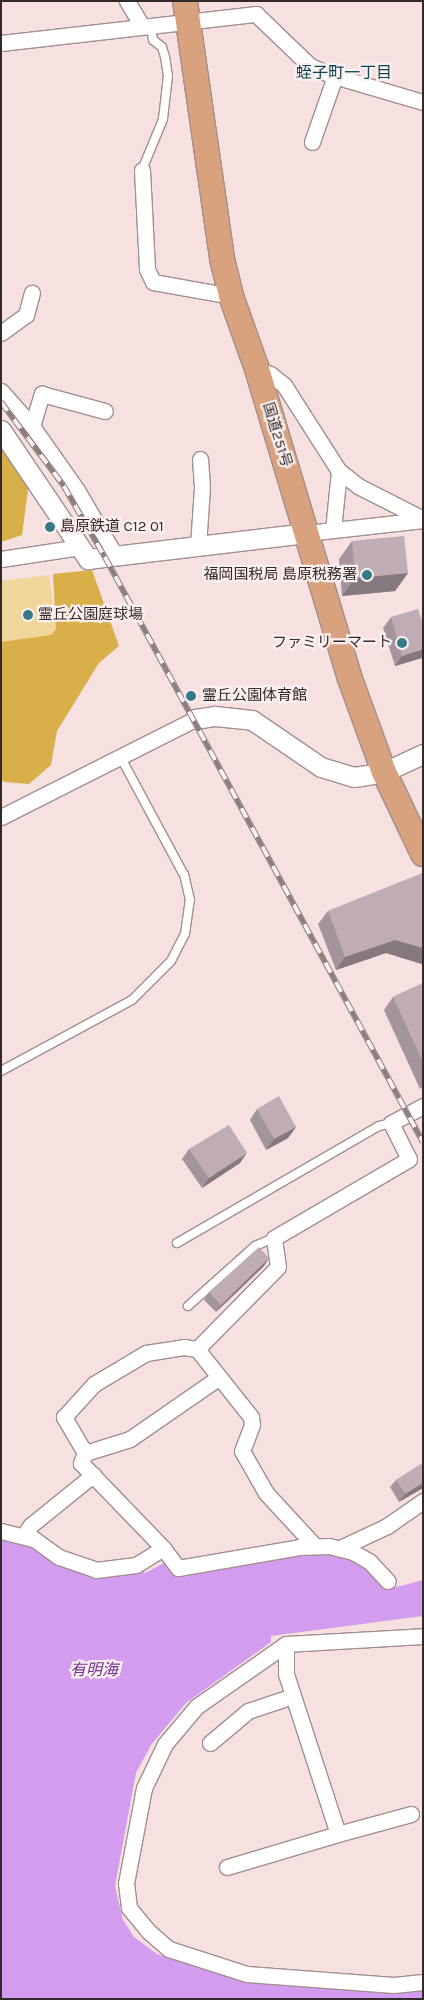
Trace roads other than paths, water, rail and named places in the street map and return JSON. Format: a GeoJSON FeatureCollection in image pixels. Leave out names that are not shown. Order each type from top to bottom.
{"type":"FeatureCollection","features":[{"type":"Feature","properties":{"kind":"highway","name":"国道251号"},"geometry":{"type":"LineString","coordinates":[[186,12],[222,259],[231,296],[257,369],[349,676],[384,772],[423,854]]}},
{"type":"Feature","properties":{"kind":"street"},"geometry":{"type":"LineString","coordinates":[[127,1],[146,26]]}},
{"type":"Feature","properties":{"kind":"street"},"geometry":{"type":"LineString","coordinates":[[1,43],[146,26],[186,12],[257,8],[310,66],[335,76],[422,100]]}},
{"type":"Feature","properties":{"kind":"street"},"geometry":{"type":"LineString","coordinates":[[312,142],[335,76]]}},
{"type":"Feature","properties":{"kind":"street"},"geometry":{"type":"LineString","coordinates":[[142,170],[147,269],[153,282],[231,296]]}},
{"type":"Feature","properties":{"kind":"street"},"geometry":{"type":"LineString","coordinates":[[1,333],[26,315],[32,293]]}},
{"type":"Feature","properties":{"kind":"street"},"geometry":{"type":"LineString","coordinates":[[19,320],[34,325]]}},
{"type":"Feature","properties":{"kind":"street"},"geometry":{"type":"LineString","coordinates":[[257,369],[270,374],[284,385],[339,471],[358,486],[423,520]]}},
{"type":"Feature","properties":{"kind":"street"},"geometry":{"type":"LineString","coordinates":[[1,391],[32,426],[77,490],[115,556]]}},
{"type":"Feature","properties":{"kind":"street"},"geometry":{"type":"LineString","coordinates":[[32,426],[42,394],[105,411]]}},
{"type":"Feature","properties":{"kind":"street"},"geometry":{"type":"LineString","coordinates":[[1,430],[88,559],[423,520]]}},
{"type":"Feature","properties":{"kind":"street"},"geometry":{"type":"LineString","coordinates":[[198,546],[202,487],[200,459]]}},
{"type":"Feature","properties":{"kind":"street"},"geometry":{"type":"LineString","coordinates":[[333,530],[339,471]]}},
{"type":"Feature","properties":{"kind":"street"},"geometry":{"type":"LineString","coordinates":[[1,559],[80,547]]}},
{"type":"Feature","properties":{"kind":"street"},"geometry":{"type":"LineString","coordinates":[[1,817],[195,720],[215,716],[252,720],[321,767],[354,777],[384,772],[423,754]]}},
{"type":"Feature","properties":{"kind":"street"},"geometry":{"type":"LineString","coordinates":[[196,1349],[278,1267],[274,1238],[410,1159],[390,1123],[423,1106]]}},
{"type":"Feature","properties":{"kind":"street"},"geometry":{"type":"LineString","coordinates":[[315,1546],[266,1493],[242,1448],[252,1422],[196,1349],[184,1347],[146,1353],[94,1384],[64,1417],[84,1452],[81,1463],[164,1548],[178,1568],[315,1546],[340,1548],[370,1562],[388,1581]]}},
{"type":"Feature","properties":{"kind":"street"},"geometry":{"type":"LineString","coordinates":[[84,1452],[130,1439],[218,1378]]}},
{"type":"Feature","properties":{"kind":"street"},"geometry":{"type":"LineString","coordinates":[[24,1535],[31,1525],[94,1475]]}},
{"type":"Feature","properties":{"kind":"street"},"geometry":{"type":"LineString","coordinates":[[340,1548],[387,1526],[423,1501]]}},
{"type":"Feature","properties":{"kind":"street"},"geometry":{"type":"LineString","coordinates":[[1,1531],[24,1535],[59,1557],[96,1570],[136,1565],[164,1548]]}},
{"type":"Feature","properties":{"kind":"street"},"geometry":{"type":"LineString","coordinates":[[423,1636],[286,1644],[197,1706],[165,1744],[144,1788],[126,1884],[129,1908],[148,1931],[169,1949],[247,1974],[394,1985],[423,1982]]}},
{"type":"Feature","properties":{"kind":"street"},"geometry":{"type":"LineString","coordinates":[[286,1644],[286,1674],[338,1834]]}},
{"type":"Feature","properties":{"kind":"street"},"geometry":{"type":"LineString","coordinates":[[210,1743],[248,1711],[293,1696]]}},
{"type":"Feature","properties":{"kind":"street"},"geometry":{"type":"LineString","coordinates":[[226,1867],[411,1814]]}},
{"type":"Feature","properties":{"kind":"lane"},"geometry":{"type":"LineString","coordinates":[[142,170],[163,118],[168,76],[162,47],[153,40],[146,26]]}},
{"type":"Feature","properties":{"kind":"lane"},"geometry":{"type":"LineString","coordinates":[[1,1071],[132,1000],[171,961],[185,934],[190,906],[184,875],[120,756]]}},
{"type":"Feature","properties":{"kind":"lane"},"geometry":{"type":"LineString","coordinates":[[177,1243],[379,1126],[390,1123]]}},
{"type":"Feature","properties":{"kind":"lane"},"geometry":{"type":"LineString","coordinates":[[188,1306],[255,1246],[274,1238]]}},
{"type":"Feature","properties":{"kind":"water","name":"有明海"},"geometry":{"type":"Polygon","coordinates":[[[1,1537],[23,1541],[99,1577],[115,1577],[142,1569],[145,1573],[164,1563],[176,1575],[324,1552],[348,1555],[375,1573],[389,1589],[423,1580],[423,1616],[271,1636],[271,1642],[186,1703],[151,1745],[136,1773],[115,1886],[123,1920],[134,1937],[157,1954],[245,1980],[368,1992],[423,1990],[423,1999],[1,1999],[1,1537]]]}},
{"type":"Feature","properties":{"kind":"railway"},"geometry":{"type":"LineString","coordinates":[[1,402],[64,486],[105,557],[423,1142]]}},
{"type":"Feature","properties":{"kind":"place","name":"島原鉄道 C12 01"},"geometry":{"type":"Point","coordinates":[50,527]}},
{"type":"Feature","properties":{"kind":"place","name":"福岡国税局 島原税務署"},"geometry":{"type":"Point","coordinates":[367,575]}},
{"type":"Feature","properties":{"kind":"place","name":"霊丘公園庭球場"},"geometry":{"type":"Point","coordinates":[28,615]}},
{"type":"Feature","properties":{"kind":"place","name":"ファミリーマート"},"geometry":{"type":"Point","coordinates":[402,643]}},
{"type":"Feature","properties":{"kind":"place","name":"霊丘公園体育館"},"geometry":{"type":"Point","coordinates":[191,696]}},
{"type":"Feature","properties":{"kind":"district","name":"蛭子町一丁目"},"geometry":{"type":"Point","coordinates":[344,73]}}]}
